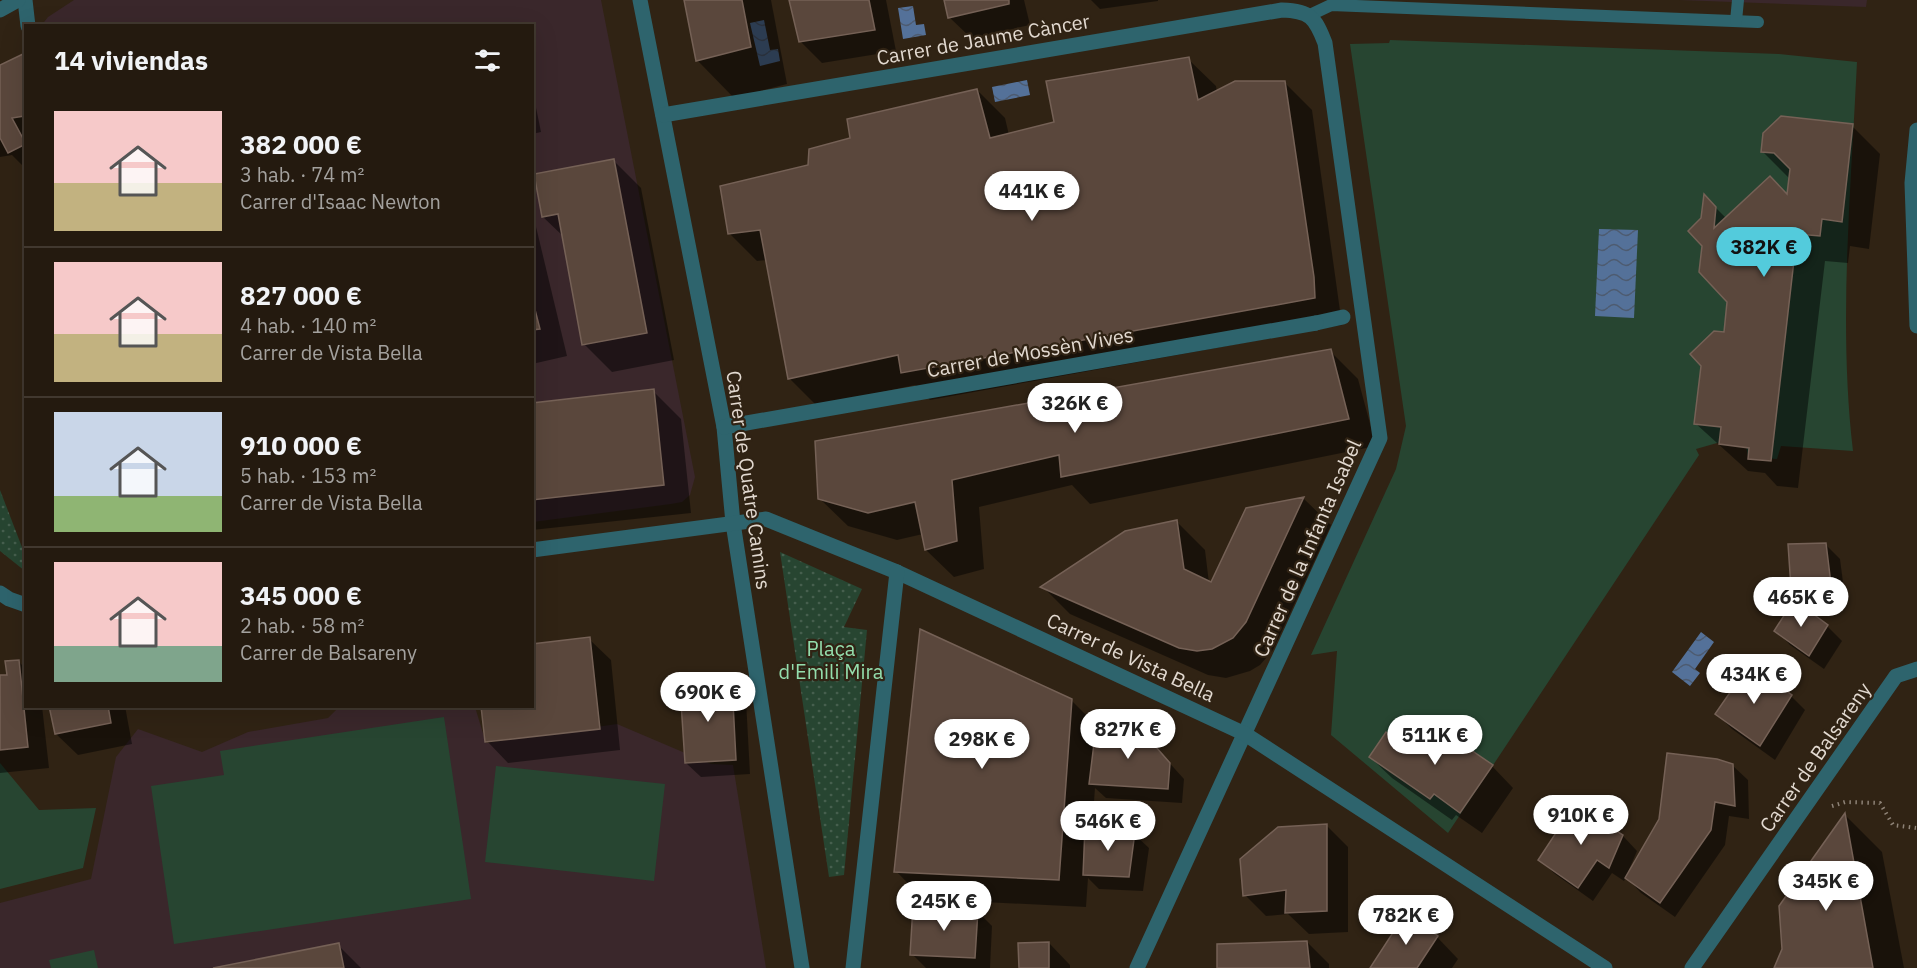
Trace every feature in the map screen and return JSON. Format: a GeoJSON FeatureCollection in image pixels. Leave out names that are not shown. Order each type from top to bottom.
{"type":"FeatureCollection","features":[{"type":"Feature","properties":{"kind":"street"},"geometry":{"type":"LineString","coordinates":[[25,0],[28,24]]}},
{"type":"Feature","properties":{"kind":"street","name":"Carrer de Quatre Camins"},"geometry":{"type":"LineString","coordinates":[[640,0],[724,427],[733,523],[802,968]]}},
{"type":"Feature","properties":{"kind":"street","name":"Carrer de Jaume Càncer"},"geometry":{"type":"LineString","coordinates":[[663,115],[1282,10],[1299,11],[1310,15]]}},
{"type":"Feature","properties":{"kind":"street","name":"Carrer de la Infanta Isabel"},"geometry":{"type":"LineString","coordinates":[[1137,968],[1380,438],[1325,43],[1318,23],[1310,15]]}},
{"type":"Feature","properties":{"kind":"street"},"geometry":{"type":"LineString","coordinates":[[1917,130],[1912,183],[1917,326]]}},
{"type":"Feature","properties":{"kind":"street","name":"Carrer de Mossèn Vives"},"geometry":{"type":"LineString","coordinates":[[724,427],[1342,317]]}},
{"type":"Feature","properties":{"kind":"street","name":"Carrer de Vista Bella"},"geometry":{"type":"LineString","coordinates":[[534,550],[766,519],[897,572],[1245,734],[1605,968]]}},
{"type":"Feature","properties":{"kind":"street"},"geometry":{"type":"LineString","coordinates":[[853,968],[897,572]]}},
{"type":"Feature","properties":{"kind":"street"},"geometry":{"type":"LineString","coordinates":[[0,593],[24,604]]}},
{"type":"Feature","properties":{"kind":"street","name":"Carrer de Balsareny"},"geometry":{"type":"LineString","coordinates":[[1692,968],[1896,676],[1917,669]]}},
{"type":"Feature","properties":{"kind":"lane"},"geometry":{"type":"LineString","coordinates":[[1736,21],[1738,0]]}},
{"type":"Feature","properties":{"kind":"lane"},"geometry":{"type":"LineString","coordinates":[[1310,15],[1331,4],[1758,22]]}},
{"type":"Feature","properties":{"kind":"path"},"geometry":{"type":"LineString","coordinates":[[1832,806],[1845,802],[1880,803],[1893,825],[1916,828]]}},
{"type":"Feature","properties":{"kind":"shaded area"},"geometry":{"type":"Polygon","coordinates":[[[74,0],[601,0],[695,477],[690,495],[682,502],[671,504],[534,522],[534,24],[43,24],[48,17],[74,0]]]}},
{"type":"Feature","properties":{"kind":"shaded area"},"geometry":{"type":"Polygon","coordinates":[[[1679,0],[1867,0],[1866,7],[1679,0]]]}},
{"type":"Feature","properties":{"kind":"shaded area"},"geometry":{"type":"Polygon","coordinates":[[[338,708],[475,708],[486,743],[617,724],[711,764],[733,765],[766,968],[0,968],[0,903],[91,879],[116,757],[138,729],[202,752],[248,732],[328,718],[338,708]]]}},
{"type":"Feature","properties":{"kind":"green space"},"geometry":{"type":"Polygon","coordinates":[[[1390,40],[1779,54],[1857,62],[1846,305],[1846,354],[1853,451],[1781,446],[1777,459],[1748,457],[1746,446],[1717,443],[1696,449],[1699,455],[1448,833],[1331,735],[1337,651],[1311,655],[1396,469],[1406,426],[1350,44],[1389,43],[1390,40]]]}},
{"type":"Feature","properties":{"kind":"green space"},"geometry":{"type":"Polygon","coordinates":[[[0,490],[24,552],[24,570],[0,551],[0,490]]]}},
{"type":"Feature","properties":{"kind":"green space","name":"Plaça d'Emili Mira"},"geometry":{"type":"Polygon","coordinates":[[[780,552],[862,589],[844,627],[867,630],[844,875],[829,877],[780,552]]]}},
{"type":"Feature","properties":{"kind":"green space"},"geometry":{"type":"Polygon","coordinates":[[[444,717],[471,899],[174,944],[151,786],[224,775],[220,751],[444,717]]]}},
{"type":"Feature","properties":{"kind":"green space"},"geometry":{"type":"Polygon","coordinates":[[[0,763],[39,810],[96,808],[83,868],[0,889],[0,763]]]}},
{"type":"Feature","properties":{"kind":"green space"},"geometry":{"type":"Polygon","coordinates":[[[496,766],[665,784],[654,881],[485,862],[496,766]]]}},
{"type":"Feature","properties":{"kind":"green space"},"geometry":{"type":"Polygon","coordinates":[[[94,950],[98,968],[51,968],[49,960],[94,950]]]}},
{"type":"Feature","properties":{"kind":"water"},"geometry":{"type":"Polygon","coordinates":[[[913,6],[916,25],[924,24],[926,35],[903,39],[898,8],[913,6]]]}},
{"type":"Feature","properties":{"kind":"water"},"geometry":{"type":"Polygon","coordinates":[[[764,20],[770,50],[778,49],[780,61],[760,66],[750,23],[764,20]]]}},
{"type":"Feature","properties":{"kind":"water"},"geometry":{"type":"Polygon","coordinates":[[[1027,80],[1030,95],[995,102],[992,87],[1027,80]]]}},
{"type":"Feature","properties":{"kind":"water"},"geometry":{"type":"Polygon","coordinates":[[[1599,229],[1638,230],[1634,318],[1595,316],[1599,229]]]}},
{"type":"Feature","properties":{"kind":"water"},"geometry":{"type":"Polygon","coordinates":[[[1701,632],[1714,642],[1695,669],[1700,673],[1690,686],[1672,672],[1701,632]]]}},
{"type":"Feature","properties":{"kind":"building"},"geometry":{"type":"Polygon","coordinates":[[[684,0],[742,0],[751,47],[696,61],[684,0]]]}},
{"type":"Feature","properties":{"kind":"building"},"geometry":{"type":"Polygon","coordinates":[[[789,0],[869,0],[875,30],[799,42],[789,0]]]}},
{"type":"Feature","properties":{"kind":"building"},"geometry":{"type":"Polygon","coordinates":[[[944,0],[1009,0],[1009,4],[948,18],[944,0]]]}},
{"type":"Feature","properties":{"kind":"building"},"geometry":{"type":"Polygon","coordinates":[[[23,54],[24,116],[12,118],[24,140],[24,145],[8,153],[0,138],[0,65],[23,54]]]}},
{"type":"Feature","properties":{"kind":"building"},"geometry":{"type":"Polygon","coordinates":[[[1189,57],[1198,100],[1235,81],[1285,81],[1314,277],[1315,298],[901,373],[898,355],[788,379],[760,230],[728,234],[720,186],[808,165],[809,149],[850,138],[847,119],[977,89],[990,138],[1054,122],[1046,81],[1189,57]]]}},
{"type":"Feature","properties":{"kind":"building"},"geometry":{"type":"Polygon","coordinates":[[[1781,116],[1853,124],[1842,222],[1822,219],[1820,236],[1797,234],[1771,461],[1748,459],[1749,448],[1719,444],[1721,427],[1694,424],[1701,366],[1690,354],[1714,331],[1724,332],[1727,302],[1699,272],[1702,246],[1688,231],[1701,218],[1704,194],[1716,207],[1714,228],[1770,176],[1787,194],[1790,169],[1774,153],[1761,152],[1763,133],[1781,116]]]}},
{"type":"Feature","properties":{"kind":"building"},"geometry":{"type":"Polygon","coordinates":[[[614,159],[647,333],[582,345],[558,214],[542,217],[534,174],[614,159]]]}},
{"type":"Feature","properties":{"kind":"building"},"geometry":{"type":"Polygon","coordinates":[[[534,306],[540,329],[534,330],[534,306]]]}},
{"type":"Feature","properties":{"kind":"building"},"geometry":{"type":"Polygon","coordinates":[[[1331,349],[1349,419],[1061,477],[1059,455],[952,480],[957,541],[925,550],[915,502],[868,513],[818,499],[815,441],[1331,349]]]}},
{"type":"Feature","properties":{"kind":"building"},"geometry":{"type":"Polygon","coordinates":[[[654,389],[664,485],[534,500],[534,403],[654,389]]]}},
{"type":"Feature","properties":{"kind":"building"},"geometry":{"type":"Polygon","coordinates":[[[1304,497],[1246,622],[1233,638],[1212,649],[1197,651],[1179,648],[1040,587],[1125,531],[1177,520],[1184,569],[1211,582],[1246,508],[1304,497]]]}},
{"type":"Feature","properties":{"kind":"building"},"geometry":{"type":"Polygon","coordinates":[[[1826,543],[1831,584],[1791,588],[1788,544],[1826,543]]]}},
{"type":"Feature","properties":{"kind":"building"},"geometry":{"type":"Polygon","coordinates":[[[1794,600],[1828,625],[1809,656],[1774,631],[1794,600]]]}},
{"type":"Feature","properties":{"kind":"building"},"geometry":{"type":"Polygon","coordinates":[[[920,629],[1072,699],[1059,880],[894,872],[920,629]]]}},
{"type":"Feature","properties":{"kind":"building"},"geometry":{"type":"Polygon","coordinates":[[[590,637],[600,729],[485,742],[481,708],[534,708],[534,644],[590,637]]]}},
{"type":"Feature","properties":{"kind":"building"},"geometry":{"type":"Polygon","coordinates":[[[19,660],[28,747],[0,750],[0,675],[7,675],[5,661],[19,660]]]}},
{"type":"Feature","properties":{"kind":"building"},"geometry":{"type":"Polygon","coordinates":[[[1749,665],[1792,695],[1760,746],[1715,714],[1749,665]]]}},
{"type":"Feature","properties":{"kind":"building"},"geometry":{"type":"Polygon","coordinates":[[[732,683],[736,760],[685,763],[680,687],[732,683]]]}},
{"type":"Feature","properties":{"kind":"building"},"geometry":{"type":"Polygon","coordinates":[[[49,708],[108,708],[111,723],[55,734],[49,708]]]}},
{"type":"Feature","properties":{"kind":"building"},"geometry":{"type":"Polygon","coordinates":[[[1433,724],[1493,765],[1460,813],[1434,794],[1430,799],[1369,757],[1386,732],[1414,751],[1433,724]]]}},
{"type":"Feature","properties":{"kind":"building"},"geometry":{"type":"Polygon","coordinates":[[[1096,727],[1142,731],[1170,763],[1168,789],[1089,784],[1096,727]]]}},
{"type":"Feature","properties":{"kind":"building"},"geometry":{"type":"Polygon","coordinates":[[[1667,753],[1717,759],[1733,764],[1735,806],[1715,802],[1711,830],[1660,903],[1625,878],[1659,819],[1667,753]]]}},
{"type":"Feature","properties":{"kind":"building"},"geometry":{"type":"Polygon","coordinates":[[[1575,804],[1623,835],[1609,868],[1597,860],[1578,888],[1538,860],[1575,804]]]}},
{"type":"Feature","properties":{"kind":"building"},"geometry":{"type":"Polygon","coordinates":[[[1845,813],[1873,968],[1774,968],[1782,949],[1779,906],[1845,813]]]}},
{"type":"Feature","properties":{"kind":"building"},"geometry":{"type":"Polygon","coordinates":[[[1327,824],[1327,911],[1285,913],[1286,890],[1243,896],[1240,859],[1278,827],[1327,824]]]}},
{"type":"Feature","properties":{"kind":"building"},"geometry":{"type":"Polygon","coordinates":[[[1085,827],[1135,832],[1129,877],[1083,875],[1085,827]]]}},
{"type":"Feature","properties":{"kind":"building"},"geometry":{"type":"Polygon","coordinates":[[[913,906],[978,910],[975,958],[910,955],[913,906]]]}},
{"type":"Feature","properties":{"kind":"building"},"geometry":{"type":"Polygon","coordinates":[[[1405,914],[1438,936],[1417,968],[1370,968],[1405,914]]]}},
{"type":"Feature","properties":{"kind":"building"},"geometry":{"type":"Polygon","coordinates":[[[1307,941],[1310,968],[1217,968],[1217,944],[1307,941]]]}},
{"type":"Feature","properties":{"kind":"building"},"geometry":{"type":"Polygon","coordinates":[[[1049,942],[1049,968],[1019,968],[1018,943],[1049,942]]]}},
{"type":"Feature","properties":{"kind":"building"},"geometry":{"type":"Polygon","coordinates":[[[339,943],[344,968],[213,968],[339,943]]]}}]}
